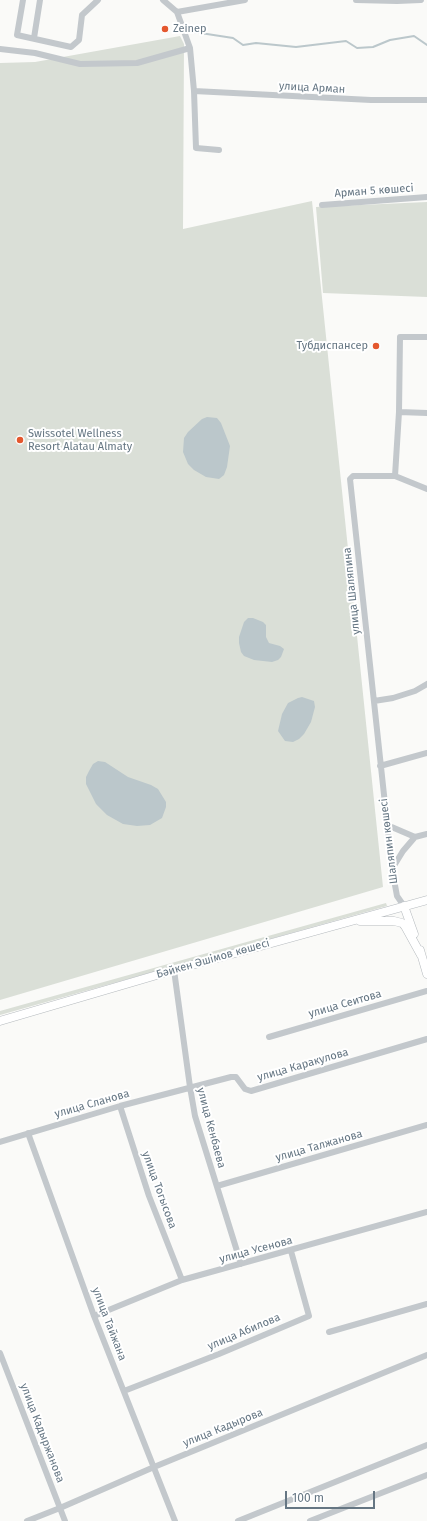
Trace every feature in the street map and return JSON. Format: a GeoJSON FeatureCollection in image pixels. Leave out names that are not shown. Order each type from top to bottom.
{"type":"FeatureCollection","features":[{"type":"Feature","properties":{"kind":"main road","name":"Бәйкен Әшімов көшесі"},"geometry":{"type":"LineString","coordinates":[[0,1021],[174,970],[427,900]]}},
{"type":"Feature","properties":{"kind":"main road","name":"Шаляпин көшесі"},"geometry":{"type":"LineString","coordinates":[[404,906],[424,954],[427,974]]}},
{"type":"Feature","properties":{"kind":"main road"},"geometry":{"type":"LineString","coordinates":[[347,921],[398,921],[405,926],[424,954]]}},
{"type":"Feature","properties":{"kind":"street"},"geometry":{"type":"LineString","coordinates":[[23,0],[17,35],[71,47],[79,40],[82,15],[98,0]]}},
{"type":"Feature","properties":{"kind":"street"},"geometry":{"type":"LineString","coordinates":[[34,38],[40,0]]}},
{"type":"Feature","properties":{"kind":"street"},"geometry":{"type":"LineString","coordinates":[[163,0],[177,12],[190,48],[196,91],[196,148],[219,150]]}},
{"type":"Feature","properties":{"kind":"street"},"geometry":{"type":"LineString","coordinates":[[177,12],[245,0]]}},
{"type":"Feature","properties":{"kind":"street"},"geometry":{"type":"LineString","coordinates":[[356,0],[421,0]]}},
{"type":"Feature","properties":{"kind":"street"},"geometry":{"type":"LineString","coordinates":[[0,49],[35,53],[80,64],[137,63],[190,48]]}},
{"type":"Feature","properties":{"kind":"street","name":"улица Арман"},"geometry":{"type":"LineString","coordinates":[[196,91],[371,100],[427,100]]}},
{"type":"Feature","properties":{"kind":"street","name":"Арман 5 көшесі"},"geometry":{"type":"LineString","coordinates":[[322,205],[427,198]]}},
{"type":"Feature","properties":{"kind":"street"},"geometry":{"type":"LineString","coordinates":[[427,337],[400,337],[399,412],[395,476],[427,489]]}},
{"type":"Feature","properties":{"kind":"street"},"geometry":{"type":"LineString","coordinates":[[399,412],[427,413]]}},
{"type":"Feature","properties":{"kind":"street","name":"улица Шаляпина"},"geometry":{"type":"LineString","coordinates":[[374,701],[350,479],[354,476],[395,476]]}},
{"type":"Feature","properties":{"kind":"street"},"geometry":{"type":"LineString","coordinates":[[374,701],[393,698],[427,684]]}},
{"type":"Feature","properties":{"kind":"street","name":"Шаляпин көшесі"},"geometry":{"type":"LineString","coordinates":[[374,701],[392,868],[397,896],[404,906]]}},
{"type":"Feature","properties":{"kind":"street"},"geometry":{"type":"LineString","coordinates":[[380,766],[427,753]]}},
{"type":"Feature","properties":{"kind":"street"},"geometry":{"type":"LineString","coordinates":[[387,825],[415,837],[427,834]]}},
{"type":"Feature","properties":{"kind":"street"},"geometry":{"type":"LineString","coordinates":[[392,868],[415,837]]}},
{"type":"Feature","properties":{"kind":"street","name":"улица Кенбаева"},"geometry":{"type":"LineString","coordinates":[[174,970],[195,1116],[241,1264]]}},
{"type":"Feature","properties":{"kind":"street","name":"улица Сеитова"},"geometry":{"type":"LineString","coordinates":[[269,1037],[427,991]]}},
{"type":"Feature","properties":{"kind":"street","name":"улица Каракулова"},"geometry":{"type":"LineString","coordinates":[[190,1087],[236,1077],[245,1089],[251,1091],[427,1039]]}},
{"type":"Feature","properties":{"kind":"street","name":"улица Сланова"},"geometry":{"type":"LineString","coordinates":[[0,1142],[120,1106],[190,1087]]}},
{"type":"Feature","properties":{"kind":"street","name":"улица Тогысова"},"geometry":{"type":"LineString","coordinates":[[120,1106],[149,1196],[182,1280]]}},
{"type":"Feature","properties":{"kind":"street","name":"улица Талжанова"},"geometry":{"type":"LineString","coordinates":[[217,1186],[427,1125]]}},
{"type":"Feature","properties":{"kind":"street","name":"улица Тайжана"},"geometry":{"type":"LineString","coordinates":[[28,1133],[94,1316],[175,1521]]}},
{"type":"Feature","properties":{"kind":"street","name":"улица Усенова"},"geometry":{"type":"LineString","coordinates":[[94,1316],[182,1280],[291,1251],[427,1212]]}},
{"type":"Feature","properties":{"kind":"street","name":"улица Абилова"},"geometry":{"type":"LineString","coordinates":[[124,1391],[219,1354],[309,1316],[291,1251]]}},
{"type":"Feature","properties":{"kind":"street"},"geometry":{"type":"LineString","coordinates":[[329,1332],[427,1304]]}},
{"type":"Feature","properties":{"kind":"street","name":"улица Кадыржанова"},"geometry":{"type":"LineString","coordinates":[[0,1353],[65,1521]]}},
{"type":"Feature","properties":{"kind":"street","name":"улица Кадырова"},"geometry":{"type":"LineString","coordinates":[[27,1521],[154,1467],[427,1356]]}},
{"type":"Feature","properties":{"kind":"street"},"geometry":{"type":"LineString","coordinates":[[238,1521],[427,1445]]}},
{"type":"Feature","properties":{"kind":"street"},"geometry":{"type":"LineString","coordinates":[[310,1521],[427,1475]]}},
{"type":"Feature","properties":{"kind":"shaded area"},"geometry":{"type":"Polygon","coordinates":[[[180,36],[184,44],[183,229],[312,201],[383,887],[0,1000],[0,63],[35,62],[180,36]]]}},
{"type":"Feature","properties":{"kind":"shaded area"},"geometry":{"type":"Polygon","coordinates":[[[427,202],[427,297],[323,293],[316,207],[427,202]]]}},
{"type":"Feature","properties":{"kind":"shaded area"},"geometry":{"type":"Polygon","coordinates":[[[207,417],[217,418],[221,423],[230,446],[227,467],[224,475],[219,479],[206,477],[194,470],[188,464],[183,452],[184,438],[188,432],[202,419],[207,417]]]}},
{"type":"Feature","properties":{"kind":"shaded area"},"geometry":{"type":"Polygon","coordinates":[[[248,618],[253,618],[263,622],[266,625],[266,637],[269,643],[280,646],[284,649],[278,660],[272,662],[254,660],[244,656],[241,652],[239,637],[244,622],[248,618]]]}},
{"type":"Feature","properties":{"kind":"shaded area"},"geometry":{"type":"Polygon","coordinates":[[[302,697],[314,701],[315,707],[311,722],[304,734],[299,739],[293,742],[285,741],[278,731],[282,714],[288,703],[302,697]]]}},
{"type":"Feature","properties":{"kind":"shaded area"},"geometry":{"type":"Polygon","coordinates":[[[98,761],[105,762],[128,777],[158,789],[166,802],[166,807],[162,818],[150,825],[137,826],[123,824],[107,815],[96,804],[86,784],[86,777],[89,771],[93,764],[98,761]]]}},
{"type":"Feature","properties":{"kind":"shaded area"},"geometry":{"type":"Polygon","coordinates":[[[386,903],[387,906],[0,1015],[0,1011],[386,903]]]}},
{"type":"Feature","properties":{"kind":"waterway"},"geometry":{"type":"LineString","coordinates":[[194,32],[233,38],[243,45],[256,43],[296,47],[346,41],[357,48],[373,47],[390,40],[414,36],[427,45]]}},
{"type":"Feature","properties":{"kind":"place","name":"Zeinep"},"geometry":{"type":"Point","coordinates":[165,29]}},
{"type":"Feature","properties":{"kind":"place","name":"Тубдиспансер"},"geometry":{"type":"Point","coordinates":[376,346]}},
{"type":"Feature","properties":{"kind":"place","name":"Swissotel Wellness Resort Alatau Almaty"},"geometry":{"type":"Point","coordinates":[20,440]}}]}
